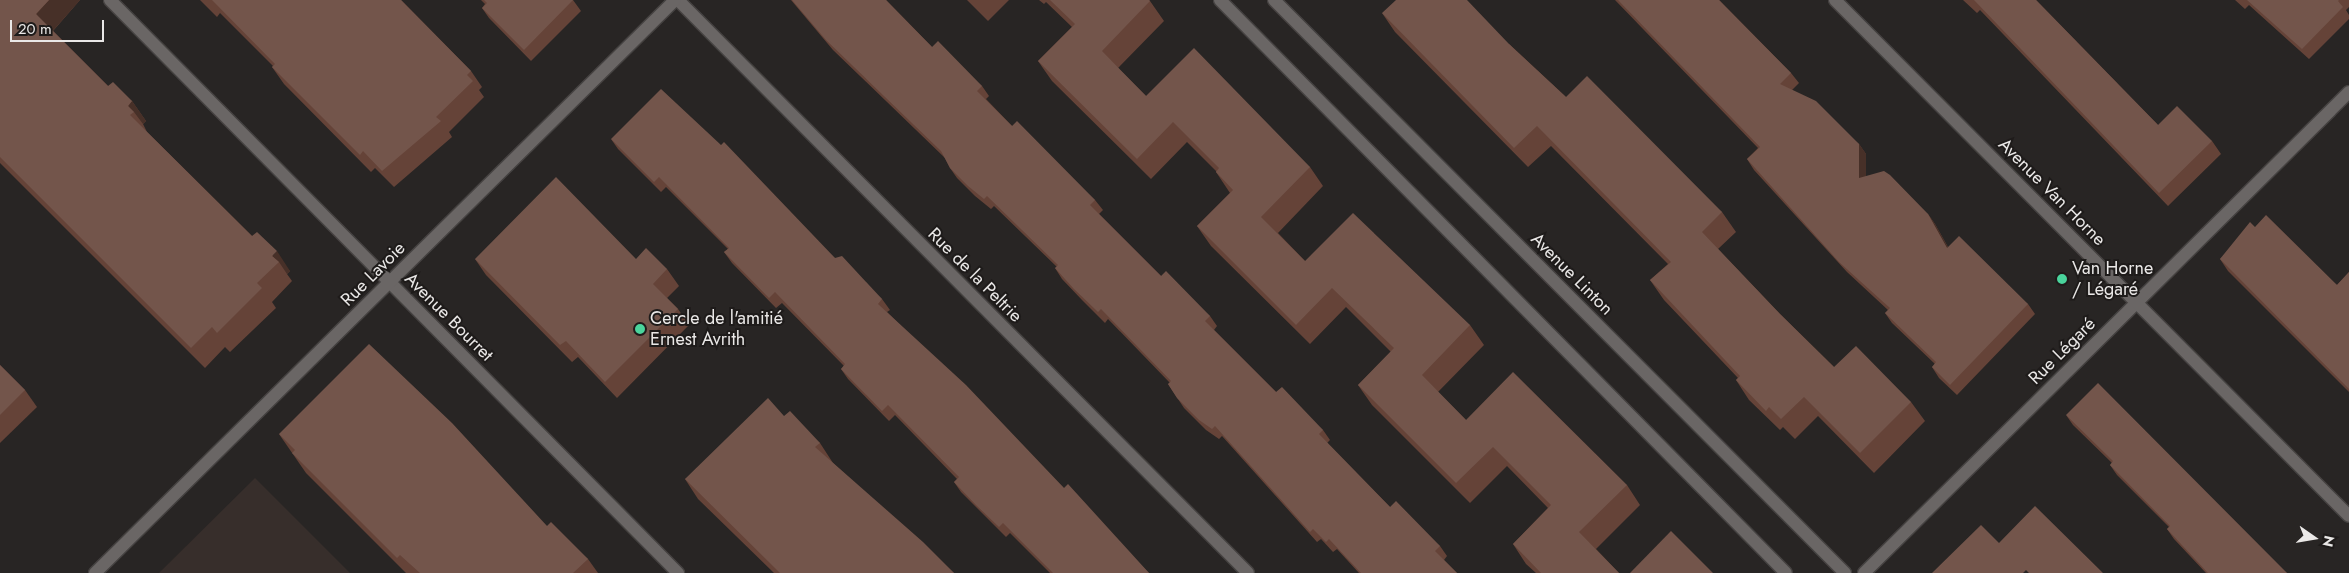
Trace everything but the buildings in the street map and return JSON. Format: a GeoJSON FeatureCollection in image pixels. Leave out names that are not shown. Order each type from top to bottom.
{"type":"FeatureCollection","features":[{"type":"Feature","properties":{"kind":"street","name":"Avenue Bourret"},"geometry":{"type":"LineString","coordinates":[[110,0],[678,573]]}},
{"type":"Feature","properties":{"kind":"street","name":"Rue Lavoie"},"geometry":{"type":"LineString","coordinates":[[95,573],[676,0]]}},
{"type":"Feature","properties":{"kind":"street","name":"Rue de la Peltrie"},"geometry":{"type":"LineString","coordinates":[[676,0],[1248,573]]}},
{"type":"Feature","properties":{"kind":"street"},"geometry":{"type":"LineString","coordinates":[[1220,0],[1786,573]]}},
{"type":"Feature","properties":{"kind":"street","name":"Avenue Linton"},"geometry":{"type":"LineString","coordinates":[[1274,0],[1845,573]]}},
{"type":"Feature","properties":{"kind":"street","name":"Avenue Van Horne"},"geometry":{"type":"LineString","coordinates":[[1835,0],[2349,516]]}},
{"type":"Feature","properties":{"kind":"street","name":"Rue Légaré"},"geometry":{"type":"LineString","coordinates":[[1864,573],[2349,92]]}},
{"type":"Feature","properties":{"kind":"shaded area"},"geometry":{"type":"Polygon","coordinates":[[[255,478],[350,573],[159,573],[255,478]]]}},
{"type":"Feature","properties":{"kind":"place","name":"Van Horne / Légaré"},"geometry":{"type":"Point","coordinates":[2062,279]}},
{"type":"Feature","properties":{"kind":"place","name":"Cercle de l'amitié Ernest Avrith"},"geometry":{"type":"Point","coordinates":[640,329]}}]}
